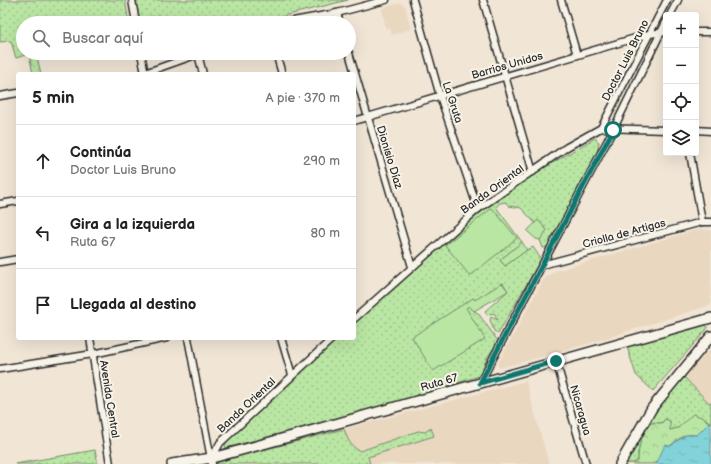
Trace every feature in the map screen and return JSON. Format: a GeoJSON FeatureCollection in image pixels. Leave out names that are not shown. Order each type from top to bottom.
{"type":"FeatureCollection","features":[{"type":"Feature","properties":{"kind":"street"},"geometry":{"type":"LineString","coordinates":[[132,0],[135,16]]}},
{"type":"Feature","properties":{"kind":"street"},"geometry":{"type":"LineString","coordinates":[[320,16],[386,0]]}},
{"type":"Feature","properties":{"kind":"street","name":"La Gruta"},"geometry":{"type":"LineString","coordinates":[[413,0],[440,96],[478,209]]}},
{"type":"Feature","properties":{"kind":"street"},"geometry":{"type":"LineString","coordinates":[[483,0],[533,172]]}},
{"type":"Feature","properties":{"kind":"street"},"geometry":{"type":"LineString","coordinates":[[561,0],[577,55]]}},
{"type":"Feature","properties":{"kind":"street","name":"Doctor Luis Bruno"},"geometry":{"type":"LineString","coordinates":[[600,128],[667,0]]}},
{"type":"Feature","properties":{"kind":"street"},"geometry":{"type":"LineString","coordinates":[[672,12],[678,0]]}},
{"type":"Feature","properties":{"kind":"street","name":"Barrios Unidos"},"geometry":{"type":"LineString","coordinates":[[356,120],[649,34],[663,32]]}},
{"type":"Feature","properties":{"kind":"street","name":"Doctor Luis Bruno"},"geometry":{"type":"LineString","coordinates":[[480,383],[663,32]]}},
{"type":"Feature","properties":{"kind":"street"},"geometry":{"type":"LineString","coordinates":[[699,32],[711,32]]}},
{"type":"Feature","properties":{"kind":"street"},"geometry":{"type":"LineString","coordinates":[[142,60],[144,72]]}},
{"type":"Feature","properties":{"kind":"street"},"geometry":{"type":"LineString","coordinates":[[150,72],[182,60]]}},
{"type":"Feature","properties":{"kind":"street"},"geometry":{"type":"LineString","coordinates":[[200,60],[203,72]]}},
{"type":"Feature","properties":{"kind":"street"},"geometry":{"type":"LineString","coordinates":[[278,60],[281,72]]}},
{"type":"Feature","properties":{"kind":"street","name":"Dionisio Díaz"},"geometry":{"type":"LineString","coordinates":[[351,60],[354,72]]}},
{"type":"Feature","properties":{"kind":"street","name":"Dionisio Díaz"},"geometry":{"type":"LineString","coordinates":[[356,78],[412,267]]}},
{"type":"Feature","properties":{"kind":"street"},"geometry":{"type":"LineString","coordinates":[[0,96],[16,93]]}},
{"type":"Feature","properties":{"kind":"street"},"geometry":{"type":"LineString","coordinates":[[600,128],[613,130],[663,130]]}},
{"type":"Feature","properties":{"kind":"street","name":"Banda Oriental"},"geometry":{"type":"LineString","coordinates":[[356,314],[478,209],[567,147],[600,128]]}},
{"type":"Feature","properties":{"kind":"street"},"geometry":{"type":"LineString","coordinates":[[699,130],[711,130]]}},
{"type":"Feature","properties":{"kind":"street"},"geometry":{"type":"LineString","coordinates":[[691,156],[702,222]]}},
{"type":"Feature","properties":{"kind":"street"},"geometry":{"type":"LineString","coordinates":[[0,204],[16,201]]}},
{"type":"Feature","properties":{"kind":"street","name":"Criolla de Artigas"},"geometry":{"type":"LineString","coordinates":[[542,265],[702,222],[711,222]]}},
{"type":"Feature","properties":{"kind":"street"},"geometry":{"type":"LineString","coordinates":[[0,262],[16,259]]}},
{"type":"Feature","properties":{"kind":"street","name":"Ruta 67"},"geometry":{"type":"LineString","coordinates":[[172,464],[212,461],[556,361],[711,318]]}},
{"type":"Feature","properties":{"kind":"street"},"geometry":{"type":"LineString","coordinates":[[620,464],[652,408],[711,336]]}},
{"type":"Feature","properties":{"kind":"street","name":"Avenida Central"},"geometry":{"type":"LineString","coordinates":[[90,340],[110,464]]}},
{"type":"Feature","properties":{"kind":"street"},"geometry":{"type":"LineString","coordinates":[[0,369],[93,354],[158,340]]}},
{"type":"Feature","properties":{"kind":"street"},"geometry":{"type":"LineString","coordinates":[[188,340],[212,461]]}},
{"type":"Feature","properties":{"kind":"street"},"geometry":{"type":"LineString","coordinates":[[282,340],[292,376]]}},
{"type":"Feature","properties":{"kind":"street","name":"Banda Oriental"},"geometry":{"type":"LineString","coordinates":[[212,461],[220,443],[331,340]]}},
{"type":"Feature","properties":{"kind":"street","name":"Nicaragua"},"geometry":{"type":"LineString","coordinates":[[556,361],[586,464]]}},
{"type":"Feature","properties":{"kind":"shaded area"},"geometry":{"type":"Polygon","coordinates":[[[401,3],[405,6],[411,29],[392,35],[390,28],[386,30],[382,8],[401,3]]]}},
{"type":"Feature","properties":{"kind":"shaded area"},"geometry":{"type":"Polygon","coordinates":[[[700,229],[711,230],[711,305],[591,343],[500,368],[497,365],[543,280],[555,271],[700,229]]]}},
{"type":"Feature","properties":{"kind":"shaded area"},"geometry":{"type":"Polygon","coordinates":[[[711,348],[711,402],[709,403],[684,377],[711,348]]]}},
{"type":"Feature","properties":{"kind":"shaded area"},"geometry":{"type":"Polygon","coordinates":[[[526,381],[549,464],[370,464],[367,457],[434,436],[431,428],[425,432],[418,431],[360,451],[353,447],[348,441],[344,429],[526,381]]]}},
{"type":"Feature","properties":{"kind":"green space"},"geometry":{"type":"Polygon","coordinates":[[[0,0],[125,0],[128,16],[16,16],[16,58],[11,41],[0,42],[0,0]]]}},
{"type":"Feature","properties":{"kind":"green space"},"geometry":{"type":"Polygon","coordinates":[[[136,0],[348,0],[284,16],[139,16],[136,0]]]}},
{"type":"Feature","properties":{"kind":"green space"},"geometry":{"type":"Polygon","coordinates":[[[30,60],[38,60],[41,72],[33,72],[30,60]]]}},
{"type":"Feature","properties":{"kind":"green space"},"geometry":{"type":"Polygon","coordinates":[[[595,138],[599,142],[592,166],[578,195],[547,247],[543,248],[540,240],[546,230],[539,221],[535,223],[521,208],[509,206],[505,202],[500,203],[496,207],[522,242],[500,260],[505,266],[533,247],[541,259],[498,334],[494,331],[490,320],[491,317],[498,320],[494,313],[487,315],[485,311],[508,291],[503,283],[469,306],[478,313],[498,341],[487,358],[479,376],[401,401],[226,448],[225,445],[229,438],[336,340],[356,340],[356,320],[359,316],[484,210],[542,169],[595,138]]]}},
{"type":"Feature","properties":{"kind":"green space"},"geometry":{"type":"Polygon","coordinates":[[[492,208],[517,238],[470,276],[445,245],[492,208]]]}},
{"type":"Feature","properties":{"kind":"green space"},"geometry":{"type":"Polygon","coordinates":[[[538,220],[547,230],[540,240],[536,239],[527,231],[538,220]]]}},
{"type":"Feature","properties":{"kind":"green space"},"geometry":{"type":"Polygon","coordinates":[[[522,242],[527,250],[505,266],[500,260],[522,242]]]}},
{"type":"Feature","properties":{"kind":"green space"},"geometry":{"type":"Polygon","coordinates":[[[502,283],[508,291],[474,311],[469,306],[466,308],[485,339],[433,371],[412,337],[473,298],[475,300],[502,283]]]}},
{"type":"Feature","properties":{"kind":"green space"},"geometry":{"type":"Polygon","coordinates":[[[705,325],[708,327],[707,329],[653,391],[636,375],[627,347],[705,325]]]}},
{"type":"Feature","properties":{"kind":"green space"},"geometry":{"type":"Polygon","coordinates":[[[684,377],[709,403],[711,402],[711,423],[704,418],[684,423],[678,428],[669,430],[670,421],[665,419],[662,423],[651,423],[638,452],[638,460],[634,463],[624,464],[637,440],[651,419],[684,377]]]}},
{"type":"Feature","properties":{"kind":"green space"},"geometry":{"type":"Polygon","coordinates":[[[693,414],[704,418],[709,423],[697,435],[683,436],[664,451],[656,464],[632,464],[638,460],[641,440],[651,423],[662,423],[665,419],[670,421],[670,430],[678,428],[693,414]]]}},
{"type":"Feature","properties":{"kind":"green space"},"geometry":{"type":"Polygon","coordinates":[[[431,428],[434,436],[368,457],[370,464],[216,464],[221,461],[344,429],[350,442],[360,451],[418,431],[425,432],[431,428]]]}},
{"type":"Feature","properties":{"kind":"green space"},"geometry":{"type":"Polygon","coordinates":[[[95,450],[98,464],[15,464],[95,450]]]}},
{"type":"Feature","properties":{"kind":"water"},"geometry":{"type":"Polygon","coordinates":[[[709,423],[711,423],[711,464],[656,464],[665,445],[670,446],[686,435],[697,435],[709,423]]]}},
{"type":"Feature","properties":{"kind":"route"},"geometry":{"type":"LineString","coordinates":[[556,361],[480,383],[613,130]]}}]}
